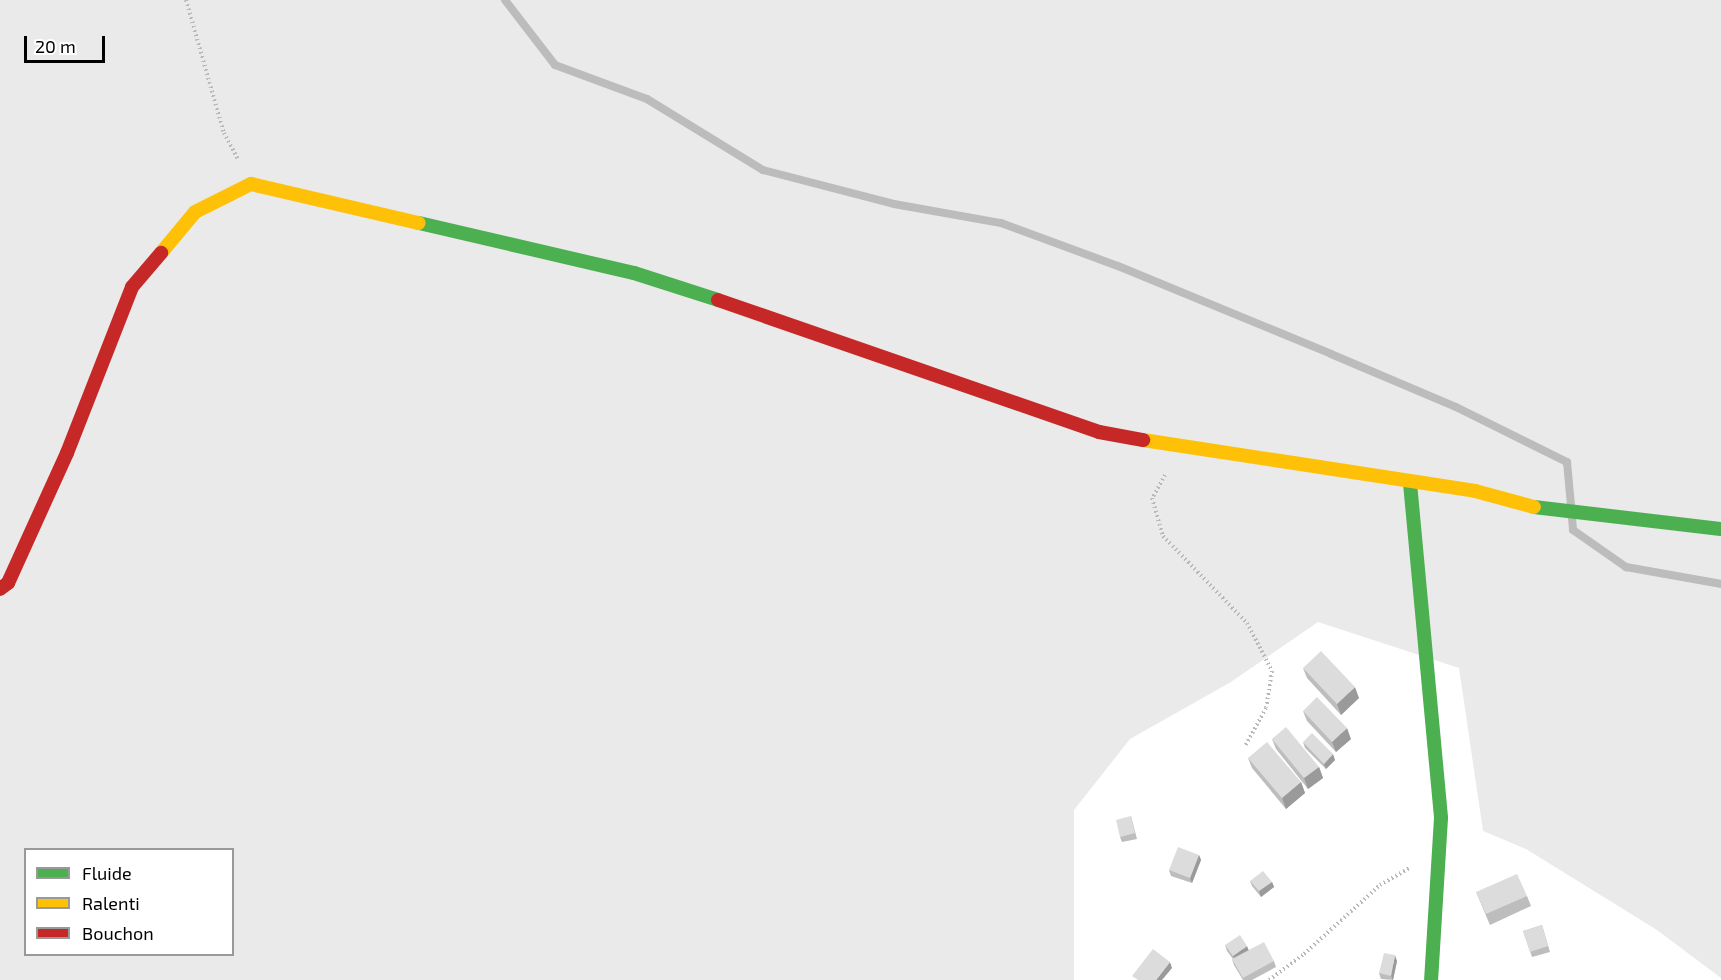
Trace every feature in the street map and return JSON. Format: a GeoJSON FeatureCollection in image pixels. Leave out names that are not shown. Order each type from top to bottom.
{"type":"FeatureCollection","features":[{"type":"Feature","properties":{"kind":"street"},"geometry":{"type":"LineString","coordinates":[[0,589],[8,583],[67,453],[132,287],[195,212],[251,184],[634,273],[821,333],[1099,432],[1187,449],[1327,466],[1410,483],[1474,491],[1539,508],[1721,530]]}},
{"type":"Feature","properties":{"kind":"street"},"geometry":{"type":"LineString","coordinates":[[1410,483],[1441,818],[1431,980]]}},
{"type":"Feature","properties":{"kind":"path"},"geometry":{"type":"LineString","coordinates":[[186,0],[224,133],[251,184]]}},
{"type":"Feature","properties":{"kind":"path"},"geometry":{"type":"LineString","coordinates":[[1169,469],[1152,498],[1163,536],[1247,623],[1272,671],[1266,708],[1245,746]]}},
{"type":"Feature","properties":{"kind":"path"},"geometry":{"type":"LineString","coordinates":[[1269,980],[1304,954],[1380,885],[1439,851]]}},
{"type":"Feature","properties":{"kind":"shaded area"},"geometry":{"type":"Polygon","coordinates":[[[0,0],[1721,0],[1721,978],[1657,930],[1526,849],[1483,831],[1459,668],[1318,622],[1231,682],[1130,739],[1074,810],[1074,980],[0,980],[0,0]]]}},
{"type":"Feature","properties":{"kind":"building"},"geometry":{"type":"Polygon","coordinates":[[[1321,651],[1355,687],[1337,704],[1303,668],[1321,651]]]}},
{"type":"Feature","properties":{"kind":"building"},"geometry":{"type":"Polygon","coordinates":[[[1317,697],[1347,728],[1332,742],[1303,711],[1317,697]]]}},
{"type":"Feature","properties":{"kind":"building"},"geometry":{"type":"Polygon","coordinates":[[[1286,727],[1319,767],[1304,778],[1272,739],[1286,727]]]}},
{"type":"Feature","properties":{"kind":"building"},"geometry":{"type":"Polygon","coordinates":[[[1312,733],[1333,754],[1324,764],[1303,742],[1312,733]]]}},
{"type":"Feature","properties":{"kind":"building"},"geometry":{"type":"Polygon","coordinates":[[[1267,742],[1301,782],[1282,798],[1248,758],[1267,742]]]}},
{"type":"Feature","properties":{"kind":"building"},"geometry":{"type":"Polygon","coordinates":[[[1131,816],[1135,833],[1120,837],[1116,820],[1131,816]]]}},
{"type":"Feature","properties":{"kind":"building"},"geometry":{"type":"Polygon","coordinates":[[[1178,847],[1199,855],[1190,878],[1169,870],[1178,847]]]}},
{"type":"Feature","properties":{"kind":"building"},"geometry":{"type":"Polygon","coordinates":[[[1263,871],[1272,882],[1259,891],[1250,881],[1263,871]]]}},
{"type":"Feature","properties":{"kind":"building"},"geometry":{"type":"Polygon","coordinates":[[[1517,874],[1527,896],[1486,914],[1476,892],[1517,874]]]}},
{"type":"Feature","properties":{"kind":"building"},"geometry":{"type":"Polygon","coordinates":[[[1542,925],[1548,946],[1530,952],[1523,931],[1542,925]]]}},
{"type":"Feature","properties":{"kind":"building"},"geometry":{"type":"Polygon","coordinates":[[[1240,935],[1247,946],[1233,956],[1225,945],[1240,935]]]}},
{"type":"Feature","properties":{"kind":"building"},"geometry":{"type":"Polygon","coordinates":[[[1264,942],[1274,961],[1243,978],[1232,959],[1264,942]]]}},
{"type":"Feature","properties":{"kind":"building"},"geometry":{"type":"Polygon","coordinates":[[[1153,949],[1170,962],[1156,980],[1138,980],[1132,976],[1153,949]]]}},
{"type":"Feature","properties":{"kind":"building"},"geometry":{"type":"Polygon","coordinates":[[[1384,953],[1395,955],[1391,976],[1379,973],[1384,953]]]}},
{"type":"Feature","properties":{"kind":"waterway"},"geometry":{"type":"LineString","coordinates":[[505,0],[555,65],[647,99],[763,170],[894,204],[1001,223],[1118,266],[1331,354],[1456,407],[1567,462],[1571,505]]}},
{"type":"Feature","properties":{"kind":"waterway"},"geometry":{"type":"LineString","coordinates":[[1572,518],[1573,530],[1626,567],[1721,584]]}},
{"type":"Feature","properties":{"kind":"traffic: fast"},"geometry":{"type":"LineString","coordinates":[[419,223],[634,273],[718,300]]}},
{"type":"Feature","properties":{"kind":"traffic: fast"},"geometry":{"type":"LineString","coordinates":[[1410,483],[1441,818],[1431,980]]}},
{"type":"Feature","properties":{"kind":"traffic: fast"},"geometry":{"type":"LineString","coordinates":[[1534,507],[1721,529]]}},
{"type":"Feature","properties":{"kind":"traffic: slow"},"geometry":{"type":"LineString","coordinates":[[161,253],[195,212],[251,184],[419,223]]}},
{"type":"Feature","properties":{"kind":"traffic: slow"},"geometry":{"type":"LineString","coordinates":[[1143,440],[1475,491],[1534,507]]}},
{"type":"Feature","properties":{"kind":"traffic: jam"},"geometry":{"type":"LineString","coordinates":[[0,589],[8,583],[67,453],[132,287],[161,253]]}},
{"type":"Feature","properties":{"kind":"traffic: jam"},"geometry":{"type":"LineString","coordinates":[[718,300],[1099,432],[1143,440]]}}]}
